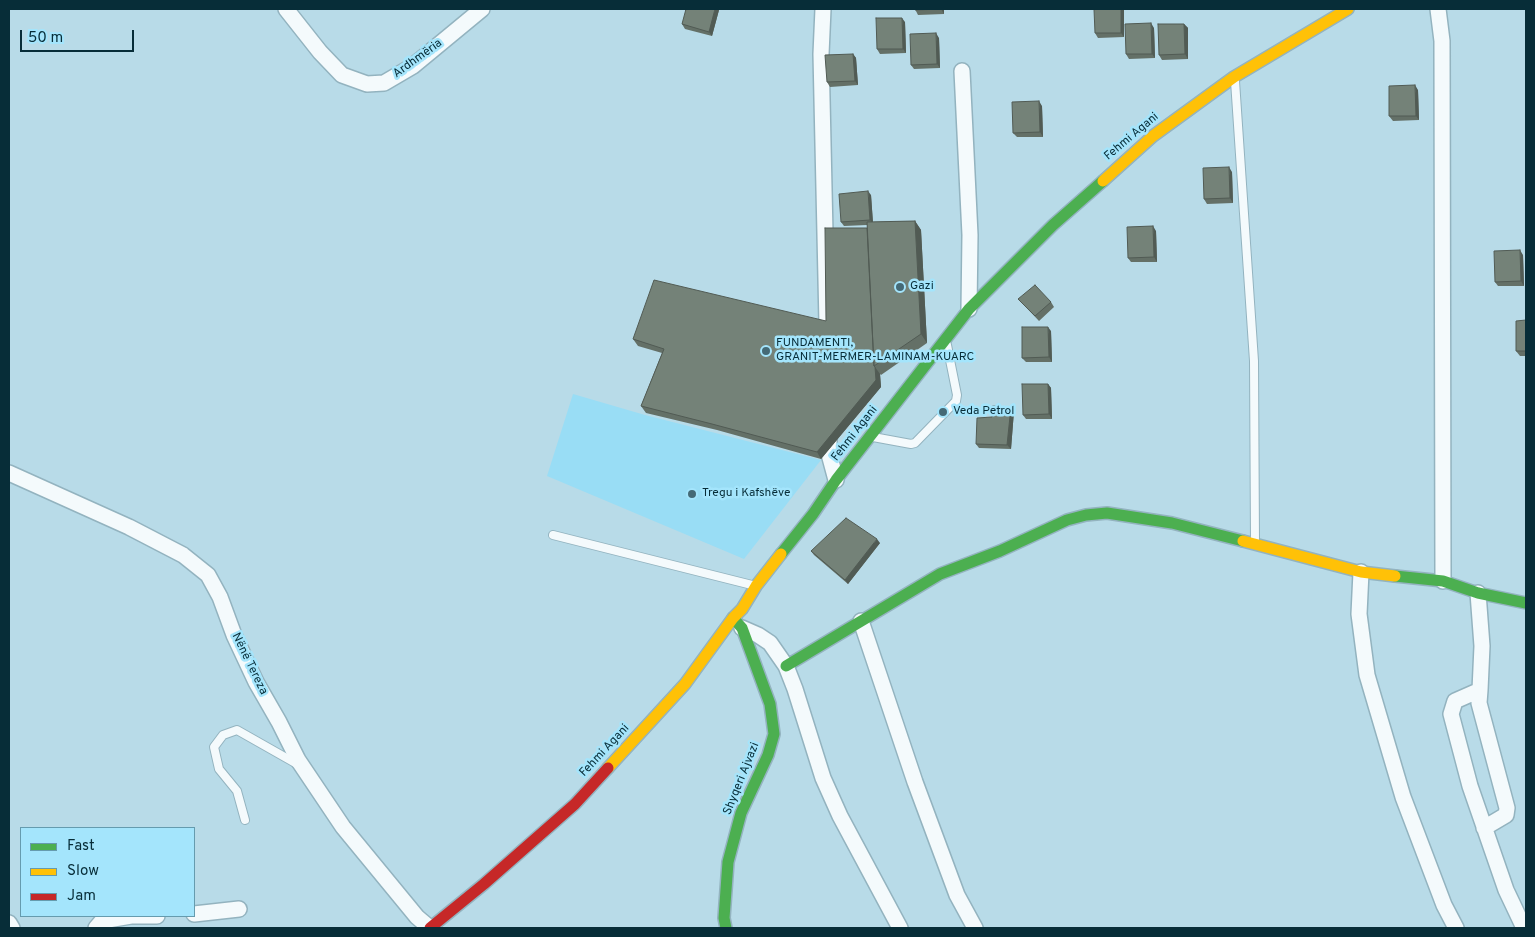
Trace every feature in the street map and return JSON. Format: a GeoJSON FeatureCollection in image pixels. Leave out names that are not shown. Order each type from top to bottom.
{"type":"FeatureCollection","features":[{"type":"Feature","properties":{"kind":"main road","name":"Fehmi Agani"},"geometry":{"type":"LineString","coordinates":[[430,928],[484,884],[575,804],[686,684],[738,623],[742,609],[756,586],[969,309],[1054,225],[1153,136],[1234,76],[1348,9]]}},
{"type":"Feature","properties":{"kind":"main road"},"geometry":{"type":"LineString","coordinates":[[786,666],[940,574],[1000,551],[1067,520],[1086,515],[1107,513],[1172,523],[1361,572],[1443,581],[1478,592],[1526,603]]}},
{"type":"Feature","properties":{"kind":"main road","name":"Shyqeri Ajvazi"},"geometry":{"type":"LineString","coordinates":[[726,928],[724,918],[728,862],[742,813],[768,755],[774,734],[770,704],[738,623]]}},
{"type":"Feature","properties":{"kind":"street","name":"Ardhmëria"},"geometry":{"type":"LineString","coordinates":[[290,12],[320,52],[342,75],[367,84],[384,83],[413,66],[482,9]]}},
{"type":"Feature","properties":{"kind":"street"},"geometry":{"type":"LineString","coordinates":[[823,9],[821,54],[828,341]]}},
{"type":"Feature","properties":{"kind":"street"},"geometry":{"type":"LineString","coordinates":[[1438,9],[1442,41],[1443,581]]}},
{"type":"Feature","properties":{"kind":"street"},"geometry":{"type":"LineString","coordinates":[[962,71],[970,235],[969,309]]}},
{"type":"Feature","properties":{"kind":"street"},"geometry":{"type":"LineString","coordinates":[[829,419],[830,454],[836,480]]}},
{"type":"Feature","properties":{"kind":"street","name":"Nënë Tereza"},"geometry":{"type":"LineString","coordinates":[[9,473],[129,527],[183,555],[208,575],[220,597],[234,635],[256,682],[304,768],[343,827],[417,917],[430,928]]}},
{"type":"Feature","properties":{"kind":"street"},"geometry":{"type":"LineString","coordinates":[[1361,572],[1359,614],[1367,675],[1403,798],[1444,905],[1456,928]]}},
{"type":"Feature","properties":{"kind":"street"},"geometry":{"type":"LineString","coordinates":[[1478,592],[1482,646],[1479,703],[1507,808],[1506,815],[1484,828]]}},
{"type":"Feature","properties":{"kind":"street"},"geometry":{"type":"LineString","coordinates":[[861,621],[915,782],[957,895],[975,928]]}},
{"type":"Feature","properties":{"kind":"street"},"geometry":{"type":"LineString","coordinates":[[738,623],[770,643],[786,666],[824,778],[840,816],[900,928]]}},
{"type":"Feature","properties":{"kind":"street"},"geometry":{"type":"LineString","coordinates":[[1480,690],[1455,701],[1451,714],[1470,786],[1484,828],[1506,890],[1524,928]]}},
{"type":"Feature","properties":{"kind":"street"},"geometry":{"type":"LineString","coordinates":[[195,914],[238,908]]}},
{"type":"Feature","properties":{"kind":"street"},"geometry":{"type":"LineString","coordinates":[[96,928],[102,922],[126,917]]}},
{"type":"Feature","properties":{"kind":"street"},"geometry":{"type":"LineString","coordinates":[[9,923],[12,928]]}},
{"type":"Feature","properties":{"kind":"lane"},"geometry":{"type":"LineString","coordinates":[[1234,76],[1254,361],[1255,544]]}},
{"type":"Feature","properties":{"kind":"lane"},"geometry":{"type":"LineString","coordinates":[[871,436],[911,444],[915,443],[956,401],[957,395],[945,339]]}},
{"type":"Feature","properties":{"kind":"lane"},"geometry":{"type":"LineString","coordinates":[[553,535],[756,586]]}},
{"type":"Feature","properties":{"kind":"lane"},"geometry":{"type":"LineString","coordinates":[[245,820],[237,791],[219,769],[214,747],[223,735],[237,730],[304,768]]}},
{"type":"Feature","properties":{"kind":"shaded area","name":"Tregu i Kafshëve"},"geometry":{"type":"Polygon","coordinates":[[[573,394],[645,415],[821,460],[744,559],[547,476],[573,394]]]}},
{"type":"Feature","properties":{"kind":"building"},"geometry":{"type":"Polygon","coordinates":[[[686,9],[715,9],[709,32],[682,24],[686,9]]]}},
{"type":"Feature","properties":{"kind":"building"},"geometry":{"type":"Polygon","coordinates":[[[1094,9],[1121,9],[1121,33],[1095,33],[1094,9]]]}},
{"type":"Feature","properties":{"kind":"building"},"geometry":{"type":"Polygon","coordinates":[[[876,18],[902,18],[903,49],[877,49],[876,18]]]}},
{"type":"Feature","properties":{"kind":"building"},"geometry":{"type":"Polygon","coordinates":[[[1151,23],[1152,54],[1126,54],[1125,24],[1151,23]]]}},
{"type":"Feature","properties":{"kind":"building"},"geometry":{"type":"Polygon","coordinates":[[[1158,24],[1184,24],[1185,54],[1159,55],[1158,24]]]}},
{"type":"Feature","properties":{"kind":"building"},"geometry":{"type":"Polygon","coordinates":[[[936,33],[937,64],[911,65],[910,34],[936,33]]]}},
{"type":"Feature","properties":{"kind":"building"},"geometry":{"type":"Polygon","coordinates":[[[853,54],[855,81],[827,82],[825,55],[853,54]]]}},
{"type":"Feature","properties":{"kind":"building"},"geometry":{"type":"Polygon","coordinates":[[[1415,85],[1416,116],[1389,116],[1389,86],[1415,85]]]}},
{"type":"Feature","properties":{"kind":"building"},"geometry":{"type":"Polygon","coordinates":[[[1039,101],[1040,132],[1013,133],[1012,102],[1039,101]]]}},
{"type":"Feature","properties":{"kind":"building"},"geometry":{"type":"Polygon","coordinates":[[[1229,167],[1230,198],[1204,199],[1203,168],[1229,167]]]}},
{"type":"Feature","properties":{"kind":"building"},"geometry":{"type":"Polygon","coordinates":[[[868,191],[870,220],[841,222],[839,194],[868,191]]]}},
{"type":"Feature","properties":{"kind":"building","name":"Gazi"},"geometry":{"type":"Polygon","coordinates":[[[915,221],[921,334],[874,366],[867,222],[915,221]]]}},
{"type":"Feature","properties":{"kind":"building"},"geometry":{"type":"Polygon","coordinates":[[[1153,226],[1154,257],[1128,258],[1127,227],[1153,226]]]}},
{"type":"Feature","properties":{"kind":"building","name":"FUNDAMENTI, GRANIT-MERMER-LAMINAM-KUARC"},"geometry":{"type":"Polygon","coordinates":[[[825,228],[867,228],[876,380],[817,452],[641,406],[664,349],[633,339],[654,280],[826,321],[825,228]]]}},
{"type":"Feature","properties":{"kind":"building"},"geometry":{"type":"Polygon","coordinates":[[[1520,250],[1521,281],[1495,282],[1494,251],[1520,250]]]}},
{"type":"Feature","properties":{"kind":"building"},"geometry":{"type":"Polygon","coordinates":[[[1035,285],[1051,302],[1035,316],[1018,299],[1035,285]]]}},
{"type":"Feature","properties":{"kind":"building"},"geometry":{"type":"Polygon","coordinates":[[[1526,320],[1526,351],[1516,351],[1516,321],[1526,320]]]}},
{"type":"Feature","properties":{"kind":"building"},"geometry":{"type":"Polygon","coordinates":[[[1022,327],[1048,327],[1049,357],[1022,358],[1022,327]]]}},
{"type":"Feature","properties":{"kind":"building"},"geometry":{"type":"Polygon","coordinates":[[[1022,384],[1048,384],[1049,414],[1023,415],[1022,384]]]}},
{"type":"Feature","properties":{"kind":"building"},"geometry":{"type":"Polygon","coordinates":[[[993,406],[1011,407],[1007,445],[976,444],[977,418],[992,417],[993,406]]]}},
{"type":"Feature","properties":{"kind":"building"},"geometry":{"type":"Polygon","coordinates":[[[846,518],[877,539],[845,580],[811,551],[846,518]]]}},
{"type":"Feature","properties":{"kind":"traffic: fast"},"geometry":{"type":"LineString","coordinates":[[781,554],[969,309],[1053,225],[1103,181]]}},
{"type":"Feature","properties":{"kind":"traffic: fast"},"geometry":{"type":"LineString","coordinates":[[786,666],[940,574],[1000,551],[1067,520],[1086,515],[1107,513],[1172,523],[1243,541]]}},
{"type":"Feature","properties":{"kind":"traffic: fast"},"geometry":{"type":"LineString","coordinates":[[1395,576],[1443,581],[1478,593],[1526,603]]}},
{"type":"Feature","properties":{"kind":"traffic: fast"},"geometry":{"type":"LineString","coordinates":[[726,928],[724,918],[728,862],[741,813],[768,755],[774,734],[770,704],[742,628],[733,618]]}},
{"type":"Feature","properties":{"kind":"traffic: slow"},"geometry":{"type":"LineString","coordinates":[[1103,181],[1153,136],[1234,77],[1348,9]]}},
{"type":"Feature","properties":{"kind":"traffic: slow"},"geometry":{"type":"LineString","coordinates":[[1243,541],[1361,572],[1395,576]]}},
{"type":"Feature","properties":{"kind":"traffic: slow"},"geometry":{"type":"LineString","coordinates":[[608,768],[685,684],[781,554]]}},
{"type":"Feature","properties":{"kind":"traffic: jam"},"geometry":{"type":"LineString","coordinates":[[430,928],[484,884],[575,804],[608,768]]}},
{"type":"Feature","properties":{"kind":"place","name":"Gazi"},"geometry":{"type":"Point","coordinates":[900,287]}},
{"type":"Feature","properties":{"kind":"place","name":"FUNDAMENTI, GRANIT-MERMER-LAMINAM-KUARC"},"geometry":{"type":"Point","coordinates":[766,351]}},
{"type":"Feature","properties":{"kind":"place","name":"Veda Petrol"},"geometry":{"type":"Point","coordinates":[943,412]}},
{"type":"Feature","properties":{"kind":"place","name":"Tregu i Kafshëve"},"geometry":{"type":"Point","coordinates":[692,494]}}]}
